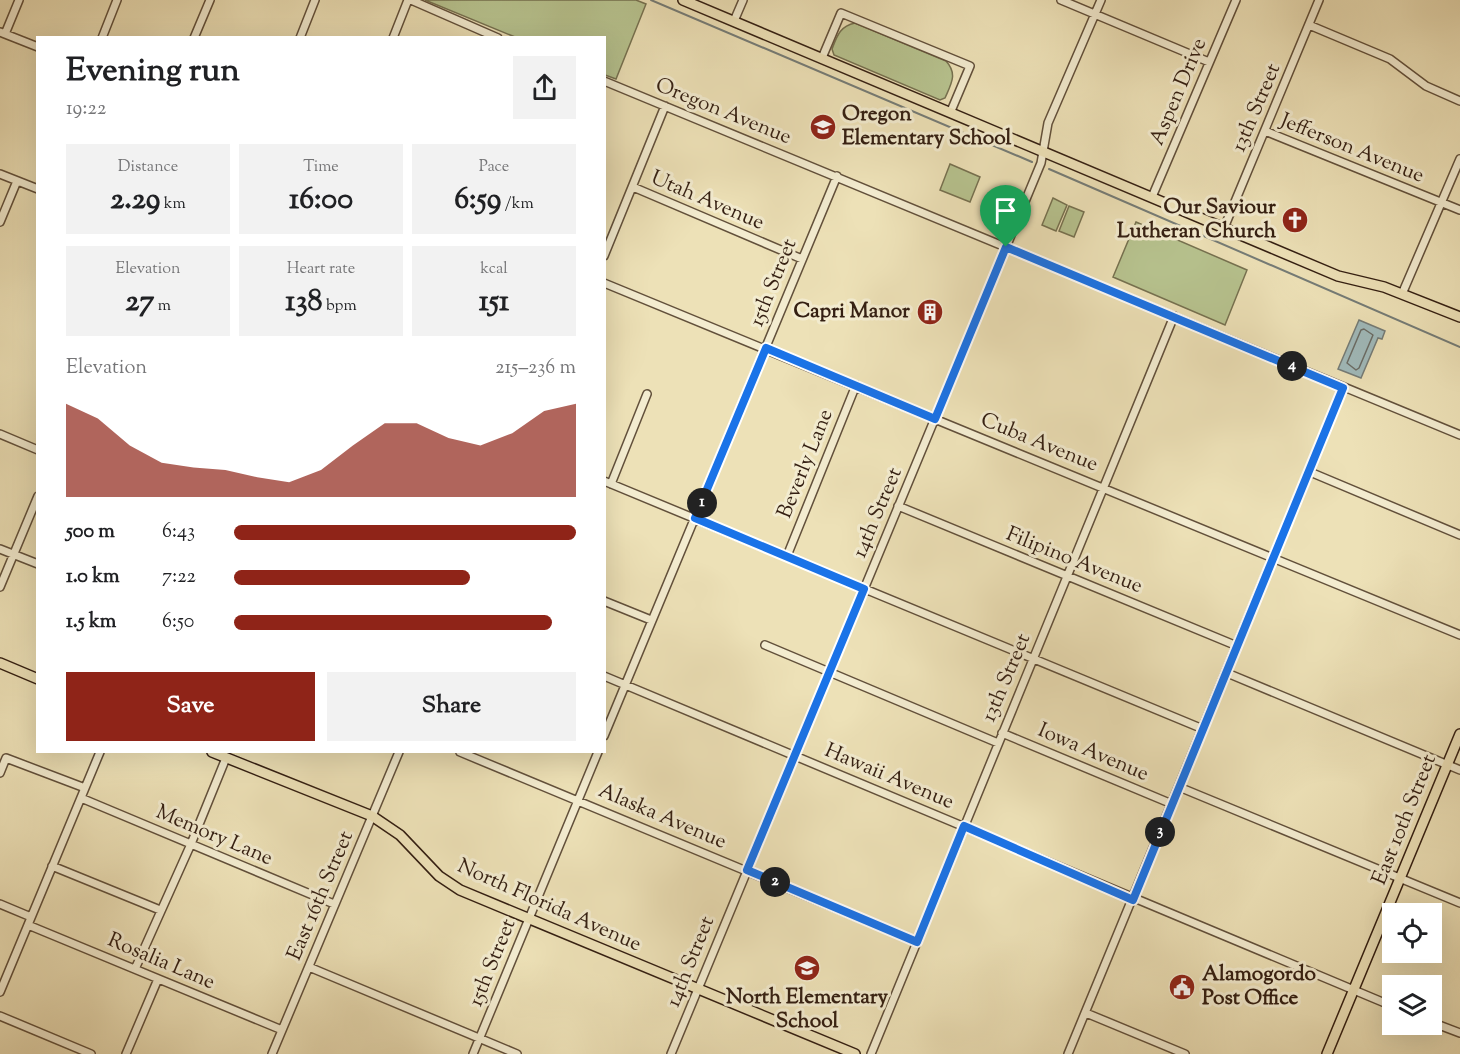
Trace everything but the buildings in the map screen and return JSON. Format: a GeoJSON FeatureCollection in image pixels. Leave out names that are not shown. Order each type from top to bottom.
{"type":"FeatureCollection","features":[{"type":"Feature","properties":{"kind":"main road"},"geometry":{"type":"LineString","coordinates":[[683,0],[1044,150],[1338,276],[1402,294],[1460,317]]}},
{"type":"Feature","properties":{"kind":"main road"},"geometry":{"type":"LineString","coordinates":[[0,663],[36,678]]}},
{"type":"Feature","properties":{"kind":"main road","name":"East 10th Street"},"geometry":{"type":"LineString","coordinates":[[1328,1054],[1460,734]]}},
{"type":"Feature","properties":{"kind":"main road","name":"North Florida Avenue"},"geometry":{"type":"LineString","coordinates":[[214,753],[372,816],[399,835],[439,876],[460,890],[855,1054]]}},
{"type":"Feature","properties":{"kind":"street"},"geometry":{"type":"LineString","coordinates":[[19,0],[2,33],[36,46]]}},
{"type":"Feature","properties":{"kind":"street"},"geometry":{"type":"LineString","coordinates":[[103,36],[117,0]]}},
{"type":"Feature","properties":{"kind":"street"},"geometry":{"type":"LineString","coordinates":[[195,36],[210,0]]}},
{"type":"Feature","properties":{"kind":"street"},"geometry":{"type":"LineString","coordinates":[[301,36],[315,0]]}},
{"type":"Feature","properties":{"kind":"street"},"geometry":{"type":"LineString","coordinates":[[394,36],[410,0],[492,36]]}},
{"type":"Feature","properties":{"kind":"street"},"geometry":{"type":"LineString","coordinates":[[734,21],[743,0]]}},
{"type":"Feature","properties":{"kind":"street"},"geometry":{"type":"LineString","coordinates":[[1061,0],[1209,62]]}},
{"type":"Feature","properties":{"kind":"street","name":"14th Street"},"geometry":{"type":"LineString","coordinates":[[671,1054],[1006,247],[1044,150],[1048,123],[1101,0]]}},
{"type":"Feature","properties":{"kind":"street","name":"Aspen Drive"},"geometry":{"type":"LineString","coordinates":[[1152,197],[1236,0]]}},
{"type":"Feature","properties":{"kind":"street","name":"13th Street"},"geometry":{"type":"LineString","coordinates":[[1224,228],[1319,0]]}},
{"type":"Feature","properties":{"kind":"street"},"geometry":{"type":"LineString","coordinates":[[822,58],[841,13],[852,17],[970,66],[951,111]]}},
{"type":"Feature","properties":{"kind":"street"},"geometry":{"type":"LineString","coordinates":[[1309,25],[1390,59],[1426,86],[1460,100]]}},
{"type":"Feature","properties":{"kind":"street","name":"Oregon Avenue"},"geometry":{"type":"LineString","coordinates":[[606,82],[1460,435]]}},
{"type":"Feature","properties":{"kind":"street"},"geometry":{"type":"LineString","coordinates":[[606,251],[665,106]]}},
{"type":"Feature","properties":{"kind":"street","name":"Jefferson Avenue"},"geometry":{"type":"LineString","coordinates":[[1265,131],[1460,210]]}},
{"type":"Feature","properties":{"kind":"street"},"geometry":{"type":"LineString","coordinates":[[1402,294],[1460,159]]}},
{"type":"Feature","properties":{"kind":"street"},"geometry":{"type":"LineString","coordinates":[[0,174],[36,188]]}},
{"type":"Feature","properties":{"kind":"street","name":"15th Street"},"geometry":{"type":"LineString","coordinates":[[606,731],[837,176]]}},
{"type":"Feature","properties":{"kind":"street"},"geometry":{"type":"LineString","coordinates":[[0,222],[17,181]]}},
{"type":"Feature","properties":{"kind":"street","name":"Utah Avenue"},"geometry":{"type":"LineString","coordinates":[[633,187],[802,259]]}},
{"type":"Feature","properties":{"kind":"street","name":"Cuba Avenue"},"geometry":{"type":"LineString","coordinates":[[606,284],[1460,635]]}},
{"type":"Feature","properties":{"kind":"street","name":"13th Street"},"geometry":{"type":"LineString","coordinates":[[871,1054],[1174,316]]}},
{"type":"Feature","properties":{"kind":"street","name":"Beverly Lane"},"geometry":{"type":"LineString","coordinates":[[787,556],[856,385]]}},
{"type":"Feature","properties":{"kind":"street"},"geometry":{"type":"LineString","coordinates":[[1068,1054],[1343,388]]}},
{"type":"Feature","properties":{"kind":"street"},"geometry":{"type":"LineString","coordinates":[[647,394],[608,483],[1203,729]]}},
{"type":"Feature","properties":{"kind":"street"},"geometry":{"type":"LineString","coordinates":[[0,434],[36,449]]}},
{"type":"Feature","properties":{"kind":"street"},"geometry":{"type":"LineString","coordinates":[[1310,472],[1460,535]]}},
{"type":"Feature","properties":{"kind":"street"},"geometry":{"type":"LineString","coordinates":[[0,587],[36,501]]}},
{"type":"Feature","properties":{"kind":"street","name":"Filipino Avenue"},"geometry":{"type":"LineString","coordinates":[[898,506],[1237,646]]}},
{"type":"Feature","properties":{"kind":"street"},"geometry":{"type":"LineString","coordinates":[[0,549],[36,563]]}},
{"type":"Feature","properties":{"kind":"street"},"geometry":{"type":"LineString","coordinates":[[606,602],[651,620]]}},
{"type":"Feature","properties":{"kind":"street"},"geometry":{"type":"LineString","coordinates":[[765,645],[998,743]]}},
{"type":"Feature","properties":{"kind":"street"},"geometry":{"type":"LineString","coordinates":[[1227,673],[1460,770]]}},
{"type":"Feature","properties":{"kind":"street","name":"Hawaii Avenue"},"geometry":{"type":"LineString","coordinates":[[606,677],[964,826],[1133,900],[1382,1002]]}},
{"type":"Feature","properties":{"kind":"street","name":"Iowa Avenue"},"geometry":{"type":"LineString","coordinates":[[1002,733],[1172,804]]}},
{"type":"Feature","properties":{"kind":"street"},"geometry":{"type":"LineString","coordinates":[[0,992],[100,753]]}},
{"type":"Feature","properties":{"kind":"street","name":"East 16th Street"},"geometry":{"type":"LineString","coordinates":[[272,1054],[399,753]]}},
{"type":"Feature","properties":{"kind":"street","name":"Alaska Avenue"},"geometry":{"type":"LineString","coordinates":[[462,753],[917,942]]}},
{"type":"Feature","properties":{"kind":"street","name":"15th Street"},"geometry":{"type":"LineString","coordinates":[[473,1054],[598,753]]}},
{"type":"Feature","properties":{"kind":"street"},"geometry":{"type":"LineString","coordinates":[[0,773],[6,758],[85,788]]}},
{"type":"Feature","properties":{"kind":"street"},"geometry":{"type":"LineString","coordinates":[[135,969],[191,844],[226,758]]}},
{"type":"Feature","properties":{"kind":"street"},"geometry":{"type":"LineString","coordinates":[[1179,787],[1460,903]]}},
{"type":"Feature","properties":{"kind":"street","name":"Memory Lane"},"geometry":{"type":"LineString","coordinates":[[81,798],[334,904]]}},
{"type":"Feature","properties":{"kind":"street"},"geometry":{"type":"LineString","coordinates":[[52,866],[160,910]]}},
{"type":"Feature","properties":{"kind":"street"},"geometry":{"type":"LineString","coordinates":[[0,904],[32,916]]}},
{"type":"Feature","properties":{"kind":"street","name":"Rosalia Lane"},"geometry":{"type":"LineString","coordinates":[[28,925],[282,1030]]}},
{"type":"Feature","properties":{"kind":"street"},"geometry":{"type":"LineString","coordinates":[[309,967],[517,1054]]}},
{"type":"Feature","properties":{"kind":"street"},"geometry":{"type":"LineString","coordinates":[[126,1054],[158,979]]}},
{"type":"Feature","properties":{"kind":"street"},"geometry":{"type":"LineString","coordinates":[[1086,1013],[1185,1054]]}},
{"type":"Feature","properties":{"kind":"street"},"geometry":{"type":"LineString","coordinates":[[0,1016],[91,1054]]}},
{"type":"Feature","properties":{"kind":"street"},"geometry":{"type":"LineString","coordinates":[[1442,1026],[1460,1033]]}},
{"type":"Feature","properties":{"kind":"green space"},"geometry":{"type":"Polygon","coordinates":[[[425,0],[636,0],[646,4],[616,79],[606,75],[606,36],[513,36],[425,0]]]}},
{"type":"Feature","properties":{"kind":"green space"},"geometry":{"type":"Polygon","coordinates":[[[855,23],[946,61],[953,75],[945,98],[940,100],[834,55],[832,49],[840,32],[846,26],[855,23]]]}},
{"type":"Feature","properties":{"kind":"green space"},"geometry":{"type":"Polygon","coordinates":[[[950,164],[980,177],[970,202],[940,190],[950,164]]]}},
{"type":"Feature","properties":{"kind":"green space"},"geometry":{"type":"Polygon","coordinates":[[[1053,198],[1067,205],[1056,231],[1042,225],[1053,198]]]}},
{"type":"Feature","properties":{"kind":"green space"},"geometry":{"type":"Polygon","coordinates":[[[1069,206],[1084,212],[1074,237],[1059,231],[1069,206]]]}},
{"type":"Feature","properties":{"kind":"green space"},"geometry":{"type":"Polygon","coordinates":[[[1136,222],[1247,270],[1225,325],[1113,277],[1136,222]]]}},
{"type":"Feature","properties":{"kind":"water"},"geometry":{"type":"Polygon","coordinates":[[[1359,320],[1385,331],[1382,339],[1378,338],[1361,378],[1338,369],[1359,320]]]}},
{"type":"Feature","properties":{"kind":"waterway"},"geometry":{"type":"LineString","coordinates":[[651,0],[1032,162]]}},
{"type":"Feature","properties":{"kind":"waterway"},"geometry":{"type":"LineString","coordinates":[[1049,169],[1460,347]]}},
{"type":"Feature","properties":{"kind":"place","name":"Oregon Elementary School"},"geometry":{"type":"Point","coordinates":[823,127]}},
{"type":"Feature","properties":{"kind":"place","name":"Our Saviour Lutheran Church"},"geometry":{"type":"Point","coordinates":[1295,220]}},
{"type":"Feature","properties":{"kind":"place","name":"Capri Manor"},"geometry":{"type":"Point","coordinates":[930,312]}},
{"type":"Feature","properties":{"kind":"place","name":"North Elementary School"},"geometry":{"type":"Point","coordinates":[807,968]}},
{"type":"Feature","properties":{"kind":"place","name":"Alamogordo Post Office"},"geometry":{"type":"Point","coordinates":[1182,987]}},
{"type":"Feature","properties":{"kind":"route"},"geometry":{"type":"LineString","coordinates":[[1006,247],[1343,388],[1133,900],[964,826],[917,942],[747,870],[864,589],[695,518],[766,348],[935,419],[1006,247]]}}]}
